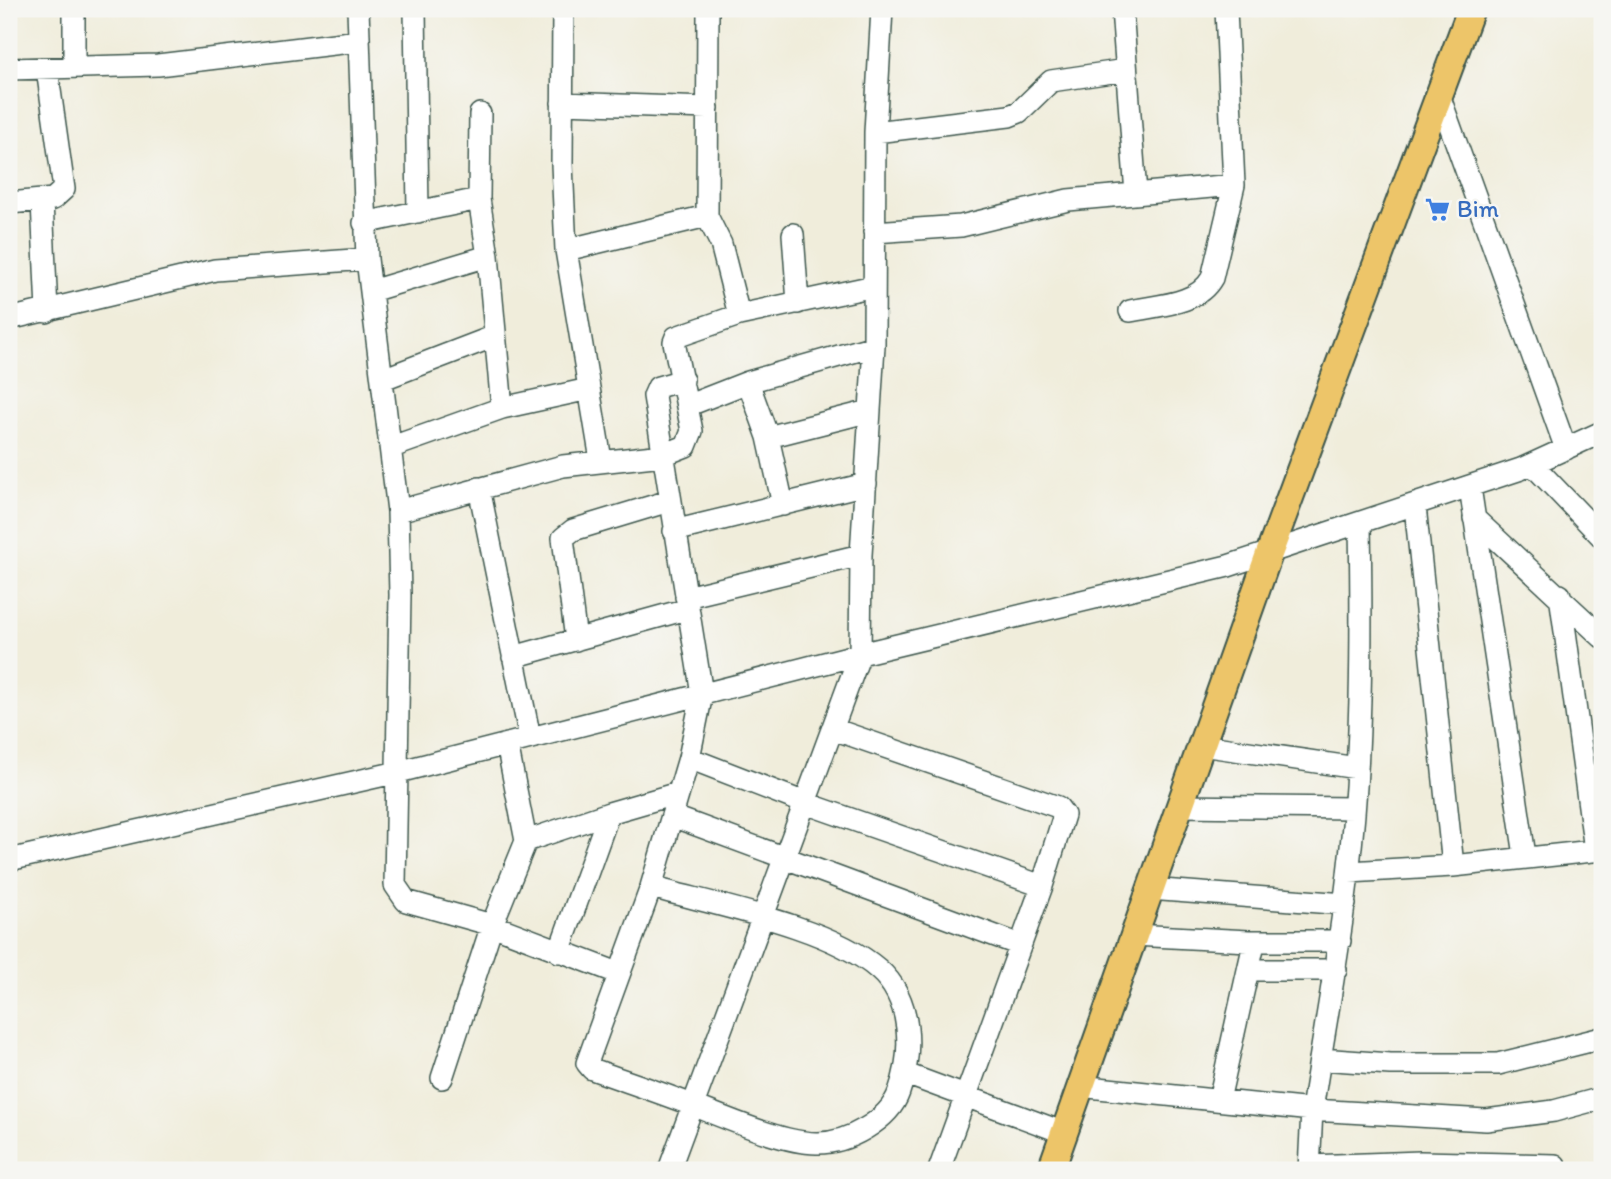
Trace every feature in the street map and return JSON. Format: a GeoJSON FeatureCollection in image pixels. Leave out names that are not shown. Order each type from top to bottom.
{"type":"FeatureCollection","features":[{"type":"Feature","properties":{"kind":"main road"},"geometry":{"type":"LineString","coordinates":[[1051,1170],[1062,1132],[1269,554],[1471,9]]}},
{"type":"Feature","properties":{"kind":"street"},"geometry":{"type":"LineString","coordinates":[[74,9],[74,67]]}},
{"type":"Feature","properties":{"kind":"street"},"geometry":{"type":"LineString","coordinates":[[358,9],[364,223],[398,511],[398,772],[393,872],[399,895],[406,901],[492,925],[618,973]]}},
{"type":"Feature","properties":{"kind":"street"},"geometry":{"type":"LineString","coordinates":[[415,9],[418,212]]}},
{"type":"Feature","properties":{"kind":"street"},"geometry":{"type":"LineString","coordinates":[[563,9],[562,103],[566,250],[601,460]]}},
{"type":"Feature","properties":{"kind":"street"},"geometry":{"type":"LineString","coordinates":[[708,9],[707,216],[721,244],[739,315]]}},
{"type":"Feature","properties":{"kind":"street"},"geometry":{"type":"LineString","coordinates":[[669,1170],[860,654],[861,555],[874,346],[875,132],[883,9]]}},
{"type":"Feature","properties":{"kind":"street"},"geometry":{"type":"LineString","coordinates":[[1122,9],[1136,194]]}},
{"type":"Feature","properties":{"kind":"street"},"geometry":{"type":"LineString","coordinates":[[1130,311],[1191,298],[1207,287],[1212,278],[1234,184],[1226,9]]}},
{"type":"Feature","properties":{"kind":"street"},"geometry":{"type":"LineString","coordinates":[[9,69],[158,65],[359,41]]}},
{"type":"Feature","properties":{"kind":"street"},"geometry":{"type":"LineString","coordinates":[[9,203],[58,197],[65,182],[47,69]]}},
{"type":"Feature","properties":{"kind":"street"},"geometry":{"type":"LineString","coordinates":[[875,132],[1009,116],[1018,112],[1051,81],[1125,70]]}},
{"type":"Feature","properties":{"kind":"street"},"geometry":{"type":"LineString","coordinates":[[1439,95],[1566,449]]}},
{"type":"Feature","properties":{"kind":"street"},"geometry":{"type":"LineString","coordinates":[[562,103],[708,108]]}},
{"type":"Feature","properties":{"kind":"street"},"geometry":{"type":"LineString","coordinates":[[480,114],[479,199],[488,256],[502,408]]}},
{"type":"Feature","properties":{"kind":"street"},"geometry":{"type":"LineString","coordinates":[[874,232],[961,226],[1068,200],[1234,184]]}},
{"type":"Feature","properties":{"kind":"street"},"geometry":{"type":"LineString","coordinates":[[364,223],[479,199]]}},
{"type":"Feature","properties":{"kind":"street"},"geometry":{"type":"LineString","coordinates":[[42,201],[47,312]]}},
{"type":"Feature","properties":{"kind":"street"},"geometry":{"type":"LineString","coordinates":[[566,250],[707,216]]}},
{"type":"Feature","properties":{"kind":"street"},"geometry":{"type":"LineString","coordinates":[[793,234],[798,303]]}},
{"type":"Feature","properties":{"kind":"street"},"geometry":{"type":"LineString","coordinates":[[372,291],[488,256]]}},
{"type":"Feature","properties":{"kind":"street"},"geometry":{"type":"LineString","coordinates":[[9,319],[215,270],[367,259]]}},
{"type":"Feature","properties":{"kind":"street"},"geometry":{"type":"LineString","coordinates":[[398,511],[479,488],[601,460],[663,455],[681,449],[690,440],[689,405],[674,342],[676,337],[739,315],[874,286]]}},
{"type":"Feature","properties":{"kind":"street"},"geometry":{"type":"LineString","coordinates":[[383,379],[495,336]]}},
{"type":"Feature","properties":{"kind":"street"},"geometry":{"type":"LineString","coordinates":[[689,405],[748,382],[874,346]]}},
{"type":"Feature","properties":{"kind":"street"},"geometry":{"type":"LineString","coordinates":[[651,887],[763,918],[859,954],[881,971],[894,991],[910,1039],[906,1074],[898,1098],[874,1123],[851,1136],[818,1143],[762,1130],[592,1069],[587,1063],[651,887],[689,758],[702,694],[674,531],[654,391],[658,387],[683,380]]}},
{"type":"Feature","properties":{"kind":"street"},"geometry":{"type":"LineString","coordinates":[[748,382],[768,437],[783,505]]}},
{"type":"Feature","properties":{"kind":"street"},"geometry":{"type":"LineString","coordinates":[[392,447],[502,408],[589,389]]}},
{"type":"Feature","properties":{"kind":"street"},"geometry":{"type":"LineString","coordinates":[[768,437],[870,411]]}},
{"type":"Feature","properties":{"kind":"street"},"geometry":{"type":"LineString","coordinates":[[9,860],[398,772],[860,654],[1269,554],[1470,487],[1532,464],[1602,432]]}},
{"type":"Feature","properties":{"kind":"street"},"geometry":{"type":"LineString","coordinates":[[1532,464],[1602,537]]}},
{"type":"Feature","properties":{"kind":"street"},"geometry":{"type":"LineString","coordinates":[[674,531],[866,484]]}},
{"type":"Feature","properties":{"kind":"street"},"geometry":{"type":"LineString","coordinates":[[1470,487],[1525,856]]}},
{"type":"Feature","properties":{"kind":"street"},"geometry":{"type":"LineString","coordinates":[[479,488],[530,738]]}},
{"type":"Feature","properties":{"kind":"street"},"geometry":{"type":"LineString","coordinates":[[576,640],[563,538],[573,530],[670,501]]}},
{"type":"Feature","properties":{"kind":"street"},"geometry":{"type":"LineString","coordinates":[[1415,506],[1453,866]]}},
{"type":"Feature","properties":{"kind":"street"},"geometry":{"type":"LineString","coordinates":[[1474,517],[1602,637]]}},
{"type":"Feature","properties":{"kind":"street"},"geometry":{"type":"LineString","coordinates":[[1360,524],[1362,631],[1357,768],[1349,872],[1336,970],[1312,1110],[1309,1168],[1421,1162],[1555,1165]]}},
{"type":"Feature","properties":{"kind":"street"},"geometry":{"type":"LineString","coordinates":[[513,657],[576,640],[687,603],[861,555]]}},
{"type":"Feature","properties":{"kind":"street"},"geometry":{"type":"LineString","coordinates":[[1349,872],[1453,866],[1599,850],[1560,595]]}},
{"type":"Feature","properties":{"kind":"street"},"geometry":{"type":"LineString","coordinates":[[833,729],[1062,810],[1064,820],[1042,886],[939,1170]]}},
{"type":"Feature","properties":{"kind":"street"},"geometry":{"type":"LineString","coordinates":[[442,1077],[492,925],[526,841],[507,744]]}},
{"type":"Feature","properties":{"kind":"street"},"geometry":{"type":"LineString","coordinates":[[1201,745],[1357,768]]}},
{"type":"Feature","properties":{"kind":"street"},"geometry":{"type":"LineString","coordinates":[[689,758],[805,803],[1042,886]]}},
{"type":"Feature","properties":{"kind":"street"},"geometry":{"type":"LineString","coordinates":[[526,841],[678,793]]}},
{"type":"Feature","properties":{"kind":"street"},"geometry":{"type":"LineString","coordinates":[[1179,806],[1354,808]]}},
{"type":"Feature","properties":{"kind":"street"},"geometry":{"type":"LineString","coordinates":[[559,952],[608,813]]}},
{"type":"Feature","properties":{"kind":"street"},"geometry":{"type":"LineString","coordinates":[[672,816],[1020,945]]}},
{"type":"Feature","properties":{"kind":"street"},"geometry":{"type":"LineString","coordinates":[[1149,889],[1345,904]]}},
{"type":"Feature","properties":{"kind":"street"},"geometry":{"type":"LineString","coordinates":[[1133,935],[1250,941],[1340,941]]}},
{"type":"Feature","properties":{"kind":"street"},"geometry":{"type":"LineString","coordinates":[[1219,1100],[1253,948],[1250,941]]}},
{"type":"Feature","properties":{"kind":"street"},"geometry":{"type":"LineString","coordinates":[[1248,970],[1336,970]]}},
{"type":"Feature","properties":{"kind":"street"},"geometry":{"type":"LineString","coordinates":[[1320,1059],[1390,1064],[1498,1064],[1602,1038]]}},
{"type":"Feature","properties":{"kind":"street"},"geometry":{"type":"LineString","coordinates":[[906,1074],[1062,1132]]}},
{"type":"Feature","properties":{"kind":"street"},"geometry":{"type":"LineString","coordinates":[[1079,1086],[1312,1110],[1486,1120],[1554,1111],[1602,1098]]}},
{"type":"Feature","properties":{"kind":"place","name":"Bim"},"geometry":{"type":"Point","coordinates":[1437,209]}}]}
